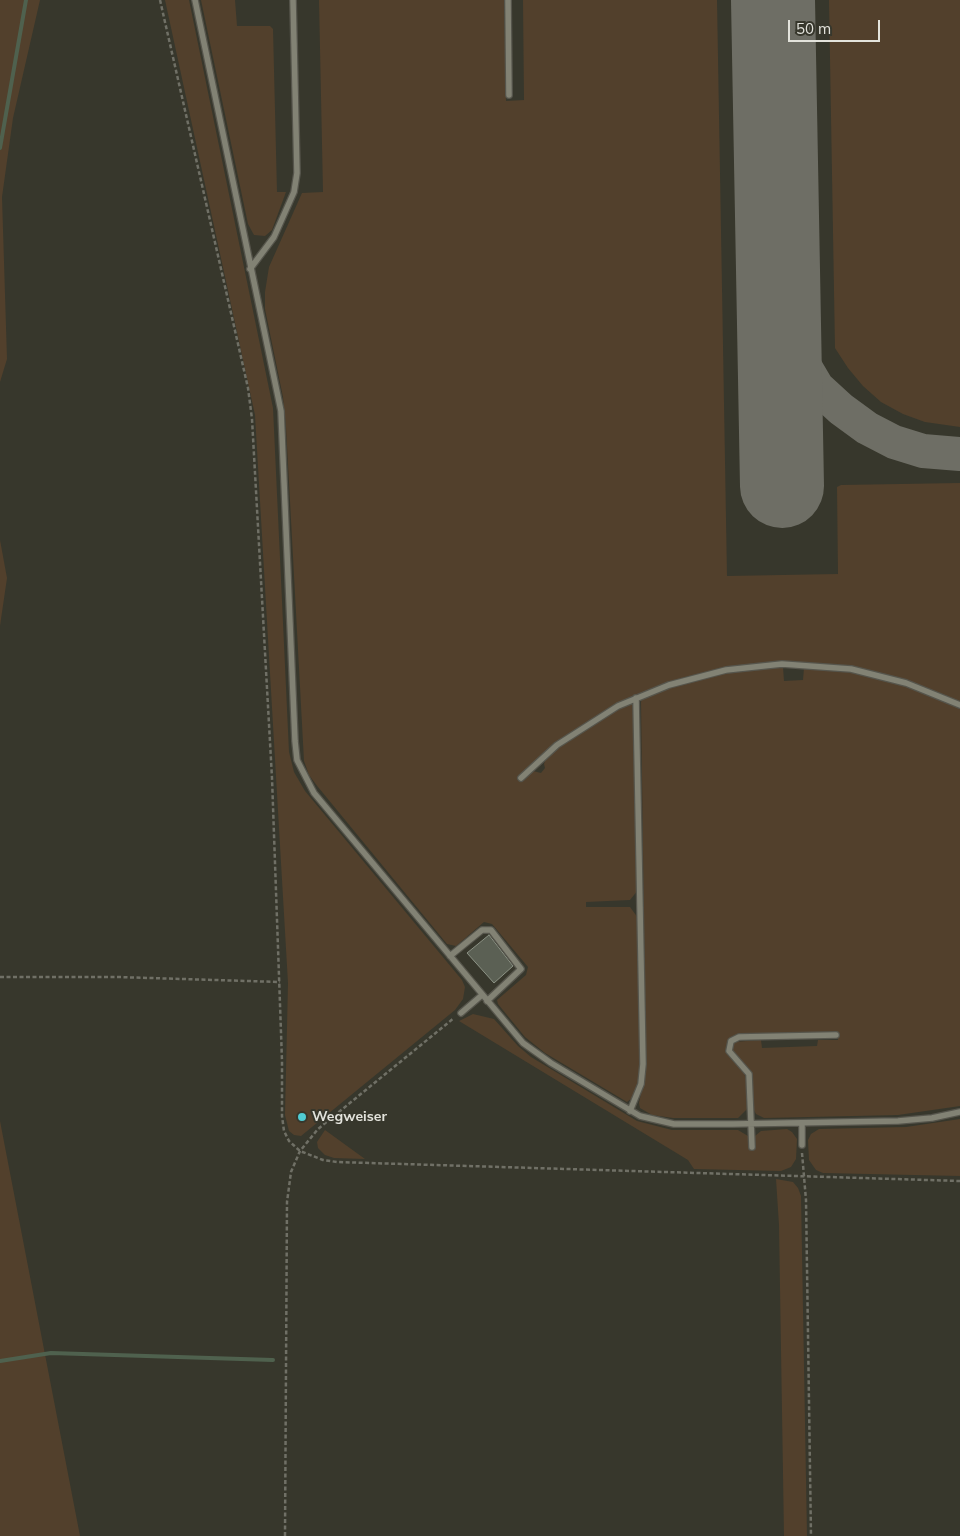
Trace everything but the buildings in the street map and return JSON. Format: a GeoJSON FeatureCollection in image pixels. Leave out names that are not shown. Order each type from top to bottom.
{"type":"FeatureCollection","features":[{"type":"Feature","properties":{"kind":"lane"},"geometry":{"type":"LineString","coordinates":[[195,0],[281,410],[297,760],[304,777],[314,793],[528,1048],[630,1111],[667,1124],[910,1120],[960,1112]]}},
{"type":"Feature","properties":{"kind":"lane"},"geometry":{"type":"LineString","coordinates":[[250,269],[274,237],[294,192],[297,173],[293,0]]}},
{"type":"Feature","properties":{"kind":"lane"},"geometry":{"type":"LineString","coordinates":[[508,0],[509,95]]}},
{"type":"Feature","properties":{"kind":"lane"},"geometry":{"type":"LineString","coordinates":[[521,778],[572,734],[603,714],[669,684],[712,673],[756,666],[801,664],[843,668],[914,685],[960,705]]}},
{"type":"Feature","properties":{"kind":"lane"},"geometry":{"type":"LineString","coordinates":[[630,1111],[641,1084],[644,1064],[636,698]]}},
{"type":"Feature","properties":{"kind":"lane"},"geometry":{"type":"LineString","coordinates":[[450,956],[482,930],[488,928],[520,965],[522,969],[520,973],[487,1001]]}},
{"type":"Feature","properties":{"kind":"lane"},"geometry":{"type":"LineString","coordinates":[[461,1013],[482,994]]}},
{"type":"Feature","properties":{"kind":"lane"},"geometry":{"type":"LineString","coordinates":[[752,1147],[749,1074],[729,1051],[730,1041],[739,1037],[836,1035]]}},
{"type":"Feature","properties":{"kind":"lane"},"geometry":{"type":"LineString","coordinates":[[802,1123],[802,1145]]}},
{"type":"Feature","properties":{"kind":"path"},"geometry":{"type":"LineString","coordinates":[[160,0],[248,388],[252,419],[272,778],[280,982],[282,1122],[289,1141],[300,1151],[323,1160],[338,1162],[960,1181]]}},
{"type":"Feature","properties":{"kind":"path"},"geometry":{"type":"LineString","coordinates":[[0,977],[117,977],[280,982]]}},
{"type":"Feature","properties":{"kind":"path"},"geometry":{"type":"LineString","coordinates":[[285,1536],[287,1189],[300,1151],[318,1129],[461,1013]]}},
{"type":"Feature","properties":{"kind":"path"},"geometry":{"type":"LineString","coordinates":[[802,1145],[811,1536]]}},
{"type":"Feature","properties":{"kind":"shaded area"},"geometry":{"type":"Polygon","coordinates":[[[0,0],[40,0],[13,118],[2,197],[7,359],[0,382],[0,0]]]}},
{"type":"Feature","properties":{"kind":"shaded area"},"geometry":{"type":"Polygon","coordinates":[[[165,0],[189,0],[273,408],[289,752],[294,772],[305,791],[462,980],[465,987],[463,999],[455,1010],[301,1136],[294,1135],[289,1131],[285,1115],[288,983],[255,415],[165,0]]]}},
{"type":"Feature","properties":{"kind":"shaded area"},"geometry":{"type":"Polygon","coordinates":[[[201,0],[235,0],[237,26],[270,26],[273,29],[277,192],[286,192],[272,230],[265,236],[254,235],[248,224],[201,0]]]}},
{"type":"Feature","properties":{"kind":"shaded area"},"geometry":{"type":"Polygon","coordinates":[[[319,0],[504,0],[506,101],[524,100],[523,0],[717,0],[727,576],[838,574],[837,487],[841,485],[960,483],[960,703],[915,684],[846,667],[793,663],[741,666],[685,677],[623,701],[561,740],[518,777],[521,781],[533,771],[541,773],[545,768],[546,758],[565,743],[608,715],[631,703],[633,704],[638,890],[630,900],[586,902],[586,907],[630,907],[638,918],[641,1056],[639,1083],[632,1098],[627,1102],[545,1053],[525,1037],[498,1004],[497,1000],[526,975],[528,967],[492,924],[484,922],[456,946],[447,944],[318,787],[309,775],[304,761],[286,427],[283,397],[265,309],[265,292],[269,267],[302,193],[323,192],[319,0]]]}},
{"type":"Feature","properties":{"kind":"shaded area"},"geometry":{"type":"Polygon","coordinates":[[[829,0],[960,0],[960,427],[925,422],[903,414],[881,402],[863,386],[835,348],[829,0]]]}},
{"type":"Feature","properties":{"kind":"shaded area"},"geometry":{"type":"Polygon","coordinates":[[[0,540],[7,578],[0,626],[0,540]]]}},
{"type":"Feature","properties":{"kind":"shaded area"},"geometry":{"type":"Polygon","coordinates":[[[783,667],[784,681],[803,680],[804,668],[845,671],[905,685],[960,708],[960,1106],[898,1115],[764,1118],[756,1114],[753,1108],[751,1071],[732,1051],[733,1042],[761,1040],[762,1048],[817,1046],[818,1040],[838,1040],[838,1032],[739,1034],[730,1038],[726,1046],[727,1054],[743,1071],[746,1078],[747,1109],[738,1118],[673,1118],[652,1115],[640,1108],[639,1103],[646,1070],[641,702],[642,699],[674,686],[722,673],[783,667]]]}},
{"type":"Feature","properties":{"kind":"shaded area"},"geometry":{"type":"Polygon","coordinates":[[[473,1014],[494,1019],[518,1046],[531,1057],[637,1121],[672,1130],[738,1130],[748,1136],[750,1149],[754,1148],[755,1136],[761,1131],[787,1129],[797,1139],[796,1159],[791,1167],[781,1171],[694,1169],[688,1160],[459,1021],[473,1014]]]}},
{"type":"Feature","properties":{"kind":"shaded area"},"geometry":{"type":"Polygon","coordinates":[[[960,1119],[960,1176],[823,1173],[816,1170],[809,1160],[808,1140],[811,1134],[819,1129],[906,1127],[960,1119]]]}},
{"type":"Feature","properties":{"kind":"shaded area"},"geometry":{"type":"Polygon","coordinates":[[[0,1121],[80,1536],[0,1536],[0,1121]]]}},
{"type":"Feature","properties":{"kind":"shaded area"},"geometry":{"type":"Polygon","coordinates":[[[325,1130],[365,1159],[334,1158],[325,1155],[318,1148],[317,1142],[325,1130]]]}},
{"type":"Feature","properties":{"kind":"shaded area"},"geometry":{"type":"Polygon","coordinates":[[[776,1179],[793,1182],[801,1196],[807,1536],[784,1536],[779,1225],[776,1179]]]}},
{"type":"Feature","properties":{"kind":"waterway"},"geometry":{"type":"LineString","coordinates":[[0,148],[26,0]]}},
{"type":"Feature","properties":{"kind":"waterway"},"geometry":{"type":"LineString","coordinates":[[0,1361],[51,1353],[273,1360]]}},
{"type":"Feature","properties":{"kind":"taxiway"},"geometry":{"type":"LineString","coordinates":[[779,301],[794,348],[817,387],[841,409],[867,428],[894,442],[923,451],[960,454]]}},
{"type":"Feature","properties":{"kind":"runway"},"geometry":{"type":"LineString","coordinates":[[773,0],[782,486]]}},
{"type":"Feature","properties":{"kind":"place","name":"Wegweiser"},"geometry":{"type":"Point","coordinates":[302,1117]}}]}
